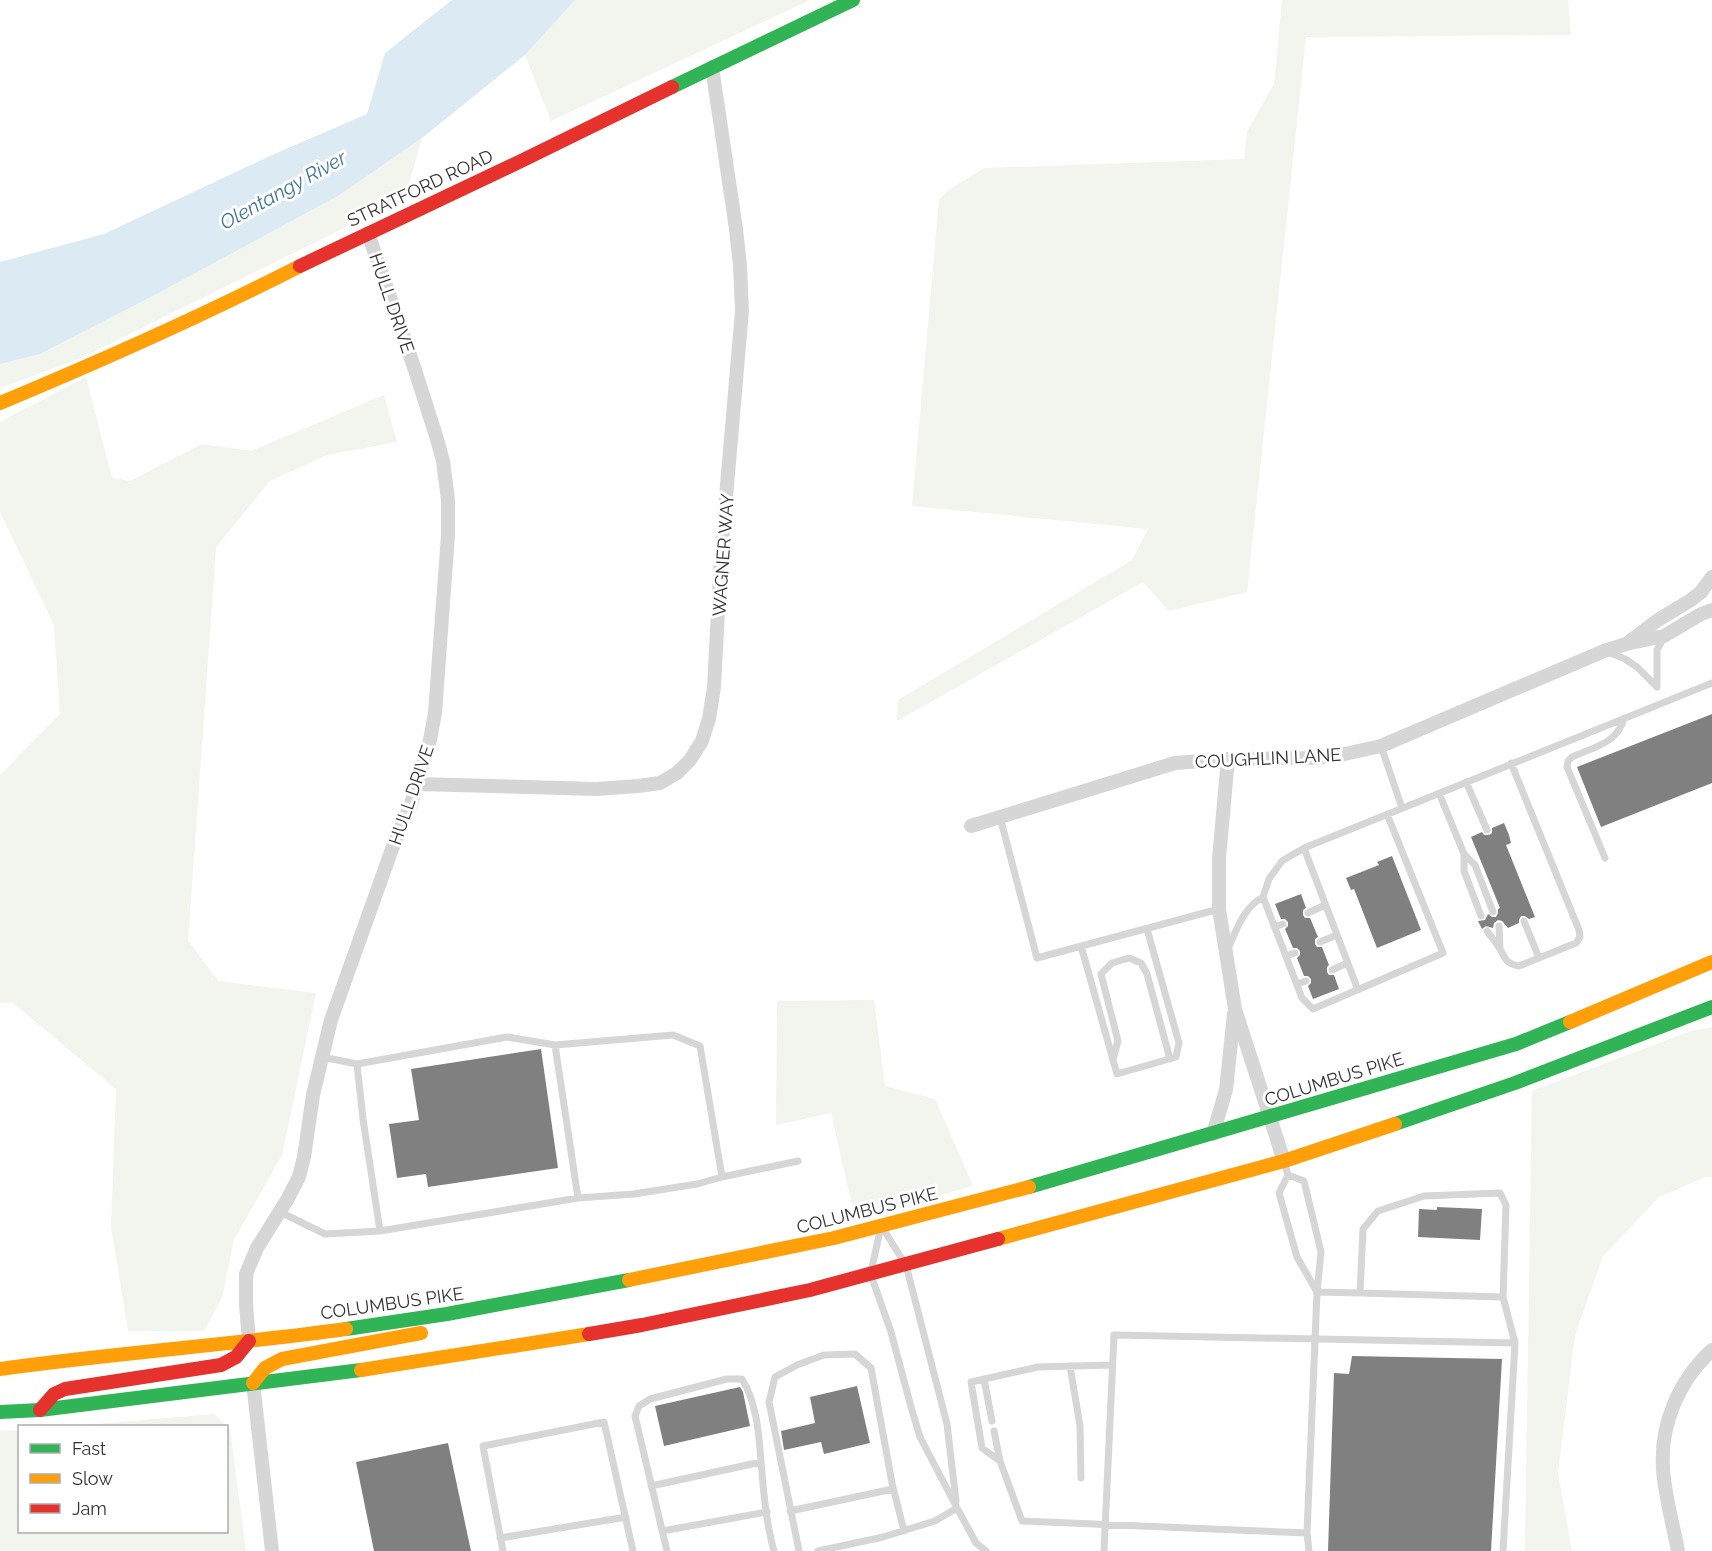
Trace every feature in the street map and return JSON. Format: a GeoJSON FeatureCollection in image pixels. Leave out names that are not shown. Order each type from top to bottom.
{"type":"FeatureCollection","features":[{"type":"Feature","properties":{"kind":"main road","name":"STRATFORD ROAD"},"geometry":{"type":"LineString","coordinates":[[0,403],[53,382],[225,304],[853,0]]}},
{"type":"Feature","properties":{"kind":"main road","name":"COLUMBUS PIKE"},"geometry":{"type":"LineString","coordinates":[[0,1369],[81,1358],[249,1341],[447,1314],[834,1238],[1009,1193],[1516,1044],[1712,962]]}},
{"type":"Feature","properties":{"kind":"main road"},"geometry":{"type":"LineString","coordinates":[[0,1412],[40,1410],[374,1368],[642,1325],[810,1290],[1284,1161],[1515,1083],[1712,1008]]}},
{"type":"Feature","properties":{"kind":"main road"},"geometry":{"type":"LineString","coordinates":[[477,1321],[487,1307]]}},
{"type":"Feature","properties":{"kind":"main road"},"geometry":{"type":"LineString","coordinates":[[253,1383],[265,1368],[282,1359],[432,1331]]}},
{"type":"Feature","properties":{"kind":"main road"},"geometry":{"type":"LineString","coordinates":[[40,1410],[54,1394],[65,1389],[221,1365],[236,1357],[249,1341]]}},
{"type":"Feature","properties":{"kind":"street","name":"WAGNER WAY"},"geometry":{"type":"LineString","coordinates":[[417,784],[596,789],[660,783],[677,773],[690,760],[702,741],[709,719],[714,687],[721,555],[742,311],[736,229],[712,67]]}},
{"type":"Feature","properties":{"kind":"street","name":"HULL DRIVE"},"geometry":{"type":"LineString","coordinates":[[249,1341],[246,1274],[257,1248],[280,1212],[298,1177],[304,1157],[321,1057],[341,992],[417,784],[435,713],[447,557],[448,500],[443,461],[415,370],[368,233]]}},
{"type":"Feature","properties":{"kind":"street","name":"COUGHLIN LANE"},"geometry":{"type":"LineString","coordinates":[[1626,644],[1701,592],[1712,577]]}},
{"type":"Feature","properties":{"kind":"street","name":"COUGHLIN LANE"},"geometry":{"type":"LineString","coordinates":[[971,826],[1175,763],[1228,759],[1315,758],[1381,746],[1604,651],[1664,636],[1712,610]]}},
{"type":"Feature","properties":{"kind":"street"},"geometry":{"type":"LineString","coordinates":[[1228,759],[1219,858],[1219,909],[1235,1009],[1284,1161]]}},
{"type":"Feature","properties":{"kind":"street"},"geometry":{"type":"LineString","coordinates":[[1213,1134],[1226,1090],[1235,1009]]}},
{"type":"Feature","properties":{"kind":"street"},"geometry":{"type":"LineString","coordinates":[[1678,1551],[1663,1470],[1664,1437],[1678,1393],[1691,1372],[1712,1350]]}},
{"type":"Feature","properties":{"kind":"street"},"geometry":{"type":"LineString","coordinates":[[253,1383],[272,1551]]}},
{"type":"Feature","properties":{"kind":"lane"},"geometry":{"type":"LineString","coordinates":[[1604,651],[1637,666],[1658,687],[1656,650],[1664,636]]}},
{"type":"Feature","properties":{"kind":"lane"},"geometry":{"type":"LineString","coordinates":[[1387,814],[1443,953],[1313,1009],[1302,998],[1263,897],[1269,879],[1282,861],[1304,848],[1511,763],[1712,682]]}},
{"type":"Feature","properties":{"kind":"lane"},"geometry":{"type":"LineString","coordinates":[[1605,858],[1567,767],[1572,757],[1610,740],[1621,730],[1624,718]]}},
{"type":"Feature","properties":{"kind":"lane"},"geometry":{"type":"LineString","coordinates":[[1381,746],[1402,808]]}},
{"type":"Feature","properties":{"kind":"lane"},"geometry":{"type":"LineString","coordinates":[[1499,926],[1500,948],[1504,959],[1519,966],[1576,943],[1580,937],[1511,763]]}},
{"type":"Feature","properties":{"kind":"lane"},"geometry":{"type":"LineString","coordinates":[[1466,782],[1487,830]]}},
{"type":"Feature","properties":{"kind":"lane"},"geometry":{"type":"LineString","coordinates":[[1439,793],[1464,854],[1464,870],[1481,916]]}},
{"type":"Feature","properties":{"kind":"lane"},"geometry":{"type":"LineString","coordinates":[[1000,817],[1037,958],[1219,909]]}},
{"type":"Feature","properties":{"kind":"lane"},"geometry":{"type":"LineString","coordinates":[[1304,848],[1358,990]]}},
{"type":"Feature","properties":{"kind":"lane"},"geometry":{"type":"LineString","coordinates":[[1464,854],[1475,865],[1493,912]]}},
{"type":"Feature","properties":{"kind":"lane"},"geometry":{"type":"LineString","coordinates":[[1226,954],[1244,914],[1253,902],[1263,897]]}},
{"type":"Feature","properties":{"kind":"lane"},"geometry":{"type":"LineString","coordinates":[[1308,913],[1325,905]]}},
{"type":"Feature","properties":{"kind":"lane"},"geometry":{"type":"LineString","coordinates":[[1524,921],[1539,958]]}},
{"type":"Feature","properties":{"kind":"lane"},"geometry":{"type":"LineString","coordinates":[[1274,927],[1283,924]]}},
{"type":"Feature","properties":{"kind":"lane"},"geometry":{"type":"LineString","coordinates":[[1081,946],[1117,1074],[1176,1057],[1179,1043],[1148,929]]}},
{"type":"Feature","properties":{"kind":"lane"},"geometry":{"type":"LineString","coordinates":[[1487,931],[1500,948]]}},
{"type":"Feature","properties":{"kind":"lane"},"geometry":{"type":"LineString","coordinates":[[1320,942],[1337,935]]}},
{"type":"Feature","properties":{"kind":"lane"},"geometry":{"type":"LineString","coordinates":[[1286,956],[1295,953]]}},
{"type":"Feature","properties":{"kind":"lane"},"geometry":{"type":"LineString","coordinates":[[1113,1059],[1118,1041],[1101,974],[1112,963],[1129,958],[1141,963],[1147,974],[1170,1059]]}},
{"type":"Feature","properties":{"kind":"lane"},"geometry":{"type":"LineString","coordinates":[[1332,970],[1347,963]]}},
{"type":"Feature","properties":{"kind":"lane"},"geometry":{"type":"LineString","coordinates":[[1297,984],[1306,981]]}},
{"type":"Feature","properties":{"kind":"lane"},"geometry":{"type":"LineString","coordinates":[[321,1057],[357,1064],[507,1037],[555,1045],[673,1035],[700,1046],[722,1177]]}},
{"type":"Feature","properties":{"kind":"lane"},"geometry":{"type":"LineString","coordinates":[[555,1045],[578,1198]]}},
{"type":"Feature","properties":{"kind":"lane"},"geometry":{"type":"LineString","coordinates":[[357,1064],[380,1232]]}},
{"type":"Feature","properties":{"kind":"lane"},"geometry":{"type":"LineString","coordinates":[[280,1212],[325,1234],[380,1232],[578,1198],[634,1194],[697,1184],[798,1161]]}},
{"type":"Feature","properties":{"kind":"lane"},"geometry":{"type":"LineString","coordinates":[[1284,1161],[1288,1175],[1279,1193],[1297,1257],[1317,1292]]}},
{"type":"Feature","properties":{"kind":"lane"},"geometry":{"type":"LineString","coordinates":[[1288,1175],[1304,1181],[1321,1252],[1317,1292],[1307,1533],[1309,1551]]}},
{"type":"Feature","properties":{"kind":"lane"},"geometry":{"type":"LineString","coordinates":[[1360,1293],[1363,1229],[1378,1211],[1424,1196],[1500,1193],[1506,1205],[1503,1297],[1515,1343],[1503,1551]]}},
{"type":"Feature","properties":{"kind":"lane"},"geometry":{"type":"LineString","coordinates":[[881,1226],[906,1265],[947,1424],[957,1508]]}},
{"type":"Feature","properties":{"kind":"lane"},"geometry":{"type":"LineString","coordinates":[[881,1226],[871,1274],[891,1332],[920,1437],[976,1543],[986,1551]]}},
{"type":"Feature","properties":{"kind":"lane"},"geometry":{"type":"LineString","coordinates":[[1317,1292],[1503,1297]]}},
{"type":"Feature","properties":{"kind":"lane"},"geometry":{"type":"LineString","coordinates":[[1104,1551],[1114,1335],[1515,1343]]}},
{"type":"Feature","properties":{"kind":"lane"},"geometry":{"type":"LineString","coordinates":[[799,1551],[769,1402],[775,1377],[797,1365],[824,1355],[855,1354],[871,1368],[893,1489],[904,1531]]}},
{"type":"Feature","properties":{"kind":"lane"},"geometry":{"type":"LineString","coordinates":[[1000,1461],[982,1448],[971,1382],[1038,1367],[1112,1365]]}},
{"type":"Feature","properties":{"kind":"lane"},"geometry":{"type":"LineString","coordinates":[[1070,1366],[1080,1426],[1081,1479]]}},
{"type":"Feature","properties":{"kind":"lane"},"geometry":{"type":"LineString","coordinates":[[667,1551],[635,1416],[639,1406],[650,1399],[727,1379],[742,1379],[750,1392],[757,1422],[767,1512],[774,1551]]}},
{"type":"Feature","properties":{"kind":"lane"},"geometry":{"type":"LineString","coordinates":[[984,1379],[992,1421]]}},
{"type":"Feature","properties":{"kind":"lane"},"geometry":{"type":"LineString","coordinates":[[503,1551],[483,1446],[604,1422],[633,1551]]}},
{"type":"Feature","properties":{"kind":"lane"},"geometry":{"type":"LineString","coordinates":[[994,1431],[1000,1461],[1022,1521],[1307,1533]]}},
{"type":"Feature","properties":{"kind":"lane"},"geometry":{"type":"LineString","coordinates":[[651,1486],[761,1462]]}},
{"type":"Feature","properties":{"kind":"lane"},"geometry":{"type":"LineString","coordinates":[[790,1511],[893,1489]]}},
{"type":"Feature","properties":{"kind":"lane"},"geometry":{"type":"LineString","coordinates":[[818,1551],[836,1549],[904,1531],[935,1521],[957,1508]]}},
{"type":"Feature","properties":{"kind":"lane"},"geometry":{"type":"LineString","coordinates":[[662,1531],[767,1512]]}},
{"type":"Feature","properties":{"kind":"lane"},"geometry":{"type":"LineString","coordinates":[[500,1538],[626,1517]]}},
{"type":"Feature","properties":{"kind":"shaded area"},"geometry":{"type":"Polygon","coordinates":[[[575,0],[810,0],[551,121],[525,55],[575,0]]]}},
{"type":"Feature","properties":{"kind":"shaded area"},"geometry":{"type":"Polygon","coordinates":[[[1282,0],[1568,0],[1571,35],[1306,37],[1247,592],[1169,611],[1143,582],[897,721],[898,700],[1132,560],[1148,529],[912,506],[939,199],[950,189],[984,168],[1244,159],[1247,132],[1274,84],[1282,0]]]}},
{"type":"Feature","properties":{"kind":"shaded area"},"geometry":{"type":"Polygon","coordinates":[[[422,138],[405,198],[81,358],[0,388],[0,364],[40,354],[151,297],[338,196],[422,138]]]}},
{"type":"Feature","properties":{"kind":"shaded area"},"geometry":{"type":"Polygon","coordinates":[[[86,377],[112,478],[130,481],[202,444],[251,451],[384,395],[397,442],[327,455],[270,481],[216,547],[188,940],[218,981],[316,993],[282,1155],[234,1240],[222,1298],[204,1331],[128,1331],[111,1226],[116,1089],[13,1003],[0,1003],[0,775],[60,714],[54,625],[0,512],[0,422],[86,377]]]}},
{"type":"Feature","properties":{"kind":"shaded area"},"geometry":{"type":"Polygon","coordinates":[[[874,1000],[885,1086],[935,1099],[973,1186],[855,1219],[831,1113],[776,1125],[777,1001],[874,1000]]]}},
{"type":"Feature","properties":{"kind":"shaded area"},"geometry":{"type":"Polygon","coordinates":[[[1712,1027],[1712,1177],[1705,1177],[1659,1197],[1603,1256],[1575,1335],[1558,1473],[1572,1551],[1525,1551],[1532,1091],[1691,1031],[1712,1027]]]}},
{"type":"Feature","properties":{"kind":"shaded area"},"geometry":{"type":"Polygon","coordinates":[[[214,1414],[226,1425],[84,1425],[214,1414]]]}},
{"type":"Feature","properties":{"kind":"shaded area"},"geometry":{"type":"Polygon","coordinates":[[[228,1427],[246,1551],[0,1551],[0,1431],[18,1430],[18,1533],[228,1533],[228,1427]]]}},
{"type":"Feature","properties":{"kind":"water","name":"Olentangy River"},"geometry":{"type":"Polygon","coordinates":[[[452,0],[575,0],[525,55],[422,138],[338,196],[40,354],[0,364],[0,262],[104,234],[272,155],[367,114],[385,53],[452,0]]]}},
{"type":"Feature","properties":{"kind":"building"},"geometry":{"type":"Polygon","coordinates":[[[1712,714],[1712,783],[1601,827],[1577,767],[1712,714]]]}},
{"type":"Feature","properties":{"kind":"building"},"geometry":{"type":"Polygon","coordinates":[[[1504,823],[1511,843],[1506,845],[1535,917],[1529,919],[1521,916],[1519,923],[1508,928],[1498,920],[1494,923],[1493,928],[1486,926],[1482,929],[1478,921],[1485,920],[1488,914],[1496,917],[1500,908],[1471,837],[1482,832],[1484,835],[1489,835],[1492,833],[1492,828],[1504,823]]]}},
{"type":"Feature","properties":{"kind":"building"},"geometry":{"type":"Polygon","coordinates":[[[1392,856],[1421,930],[1377,948],[1354,889],[1351,890],[1346,878],[1379,865],[1377,862],[1392,856]]]}},
{"type":"Feature","properties":{"kind":"building"},"geometry":{"type":"Polygon","coordinates":[[[1301,894],[1306,908],[1303,910],[1303,915],[1305,918],[1310,918],[1318,937],[1315,939],[1315,944],[1317,947],[1322,947],[1329,965],[1327,972],[1329,975],[1334,975],[1339,989],[1313,999],[1308,986],[1311,979],[1304,976],[1297,958],[1300,951],[1293,948],[1285,929],[1288,922],[1281,919],[1275,904],[1301,894]]]}},
{"type":"Feature","properties":{"kind":"building"},"geometry":{"type":"Polygon","coordinates":[[[541,1049],[558,1168],[428,1187],[426,1174],[397,1178],[389,1124],[419,1120],[411,1069],[541,1049]]]}},
{"type":"Feature","properties":{"kind":"building"},"geometry":{"type":"Polygon","coordinates":[[[1437,1207],[1482,1209],[1480,1240],[1418,1237],[1419,1209],[1437,1210],[1437,1207]]]}},
{"type":"Feature","properties":{"kind":"building"},"geometry":{"type":"Polygon","coordinates":[[[1352,1356],[1502,1359],[1491,1551],[1328,1551],[1334,1373],[1349,1374],[1352,1356]]]}},
{"type":"Feature","properties":{"kind":"building"},"geometry":{"type":"Polygon","coordinates":[[[857,1386],[870,1443],[824,1454],[821,1442],[784,1450],[781,1431],[815,1423],[810,1397],[857,1386]]]}},
{"type":"Feature","properties":{"kind":"building"},"geometry":{"type":"Polygon","coordinates":[[[740,1387],[750,1426],[664,1446],[655,1406],[740,1387]]]}},
{"type":"Feature","properties":{"kind":"building"},"geometry":{"type":"Polygon","coordinates":[[[448,1443],[471,1551],[374,1551],[356,1462],[448,1443]]]}},
{"type":"Feature","properties":{"kind":"traffic: fast"},"geometry":{"type":"LineString","coordinates":[[672,87],[853,0]]}},
{"type":"Feature","properties":{"kind":"traffic: fast"},"geometry":{"type":"LineString","coordinates":[[1395,1124],[1515,1083],[1712,1007]]}},
{"type":"Feature","properties":{"kind":"traffic: fast"},"geometry":{"type":"LineString","coordinates":[[1029,1187],[1516,1044],[1570,1022]]}},
{"type":"Feature","properties":{"kind":"traffic: fast"},"geometry":{"type":"LineString","coordinates":[[346,1329],[447,1314],[629,1280]]}},
{"type":"Feature","properties":{"kind":"traffic: fast"},"geometry":{"type":"LineString","coordinates":[[0,1412],[40,1410],[361,1370]]}},
{"type":"Feature","properties":{"kind":"traffic: slow"},"geometry":{"type":"LineString","coordinates":[[0,403],[151,338],[300,266]]}},
{"type":"Feature","properties":{"kind":"traffic: slow"},"geometry":{"type":"LineString","coordinates":[[1570,1022],[1712,962]]}},
{"type":"Feature","properties":{"kind":"traffic: slow"},"geometry":{"type":"LineString","coordinates":[[998,1239],[1284,1161],[1395,1124]]}},
{"type":"Feature","properties":{"kind":"traffic: slow"},"geometry":{"type":"LineString","coordinates":[[629,1280],[834,1238],[1029,1187]]}},
{"type":"Feature","properties":{"kind":"traffic: slow"},"geometry":{"type":"LineString","coordinates":[[0,1369],[346,1329]]}},
{"type":"Feature","properties":{"kind":"traffic: slow"},"geometry":{"type":"LineString","coordinates":[[253,1383],[265,1368],[282,1359],[421,1333]]}},
{"type":"Feature","properties":{"kind":"traffic: slow"},"geometry":{"type":"LineString","coordinates":[[361,1370],[589,1334]]}},
{"type":"Feature","properties":{"kind":"traffic: jam"},"geometry":{"type":"LineString","coordinates":[[300,266],[672,87]]}},
{"type":"Feature","properties":{"kind":"traffic: jam"},"geometry":{"type":"LineString","coordinates":[[589,1334],[810,1290],[998,1239]]}},
{"type":"Feature","properties":{"kind":"traffic: jam"},"geometry":{"type":"LineString","coordinates":[[40,1410],[54,1394],[65,1389],[221,1365],[236,1357],[249,1341]]}}]}
